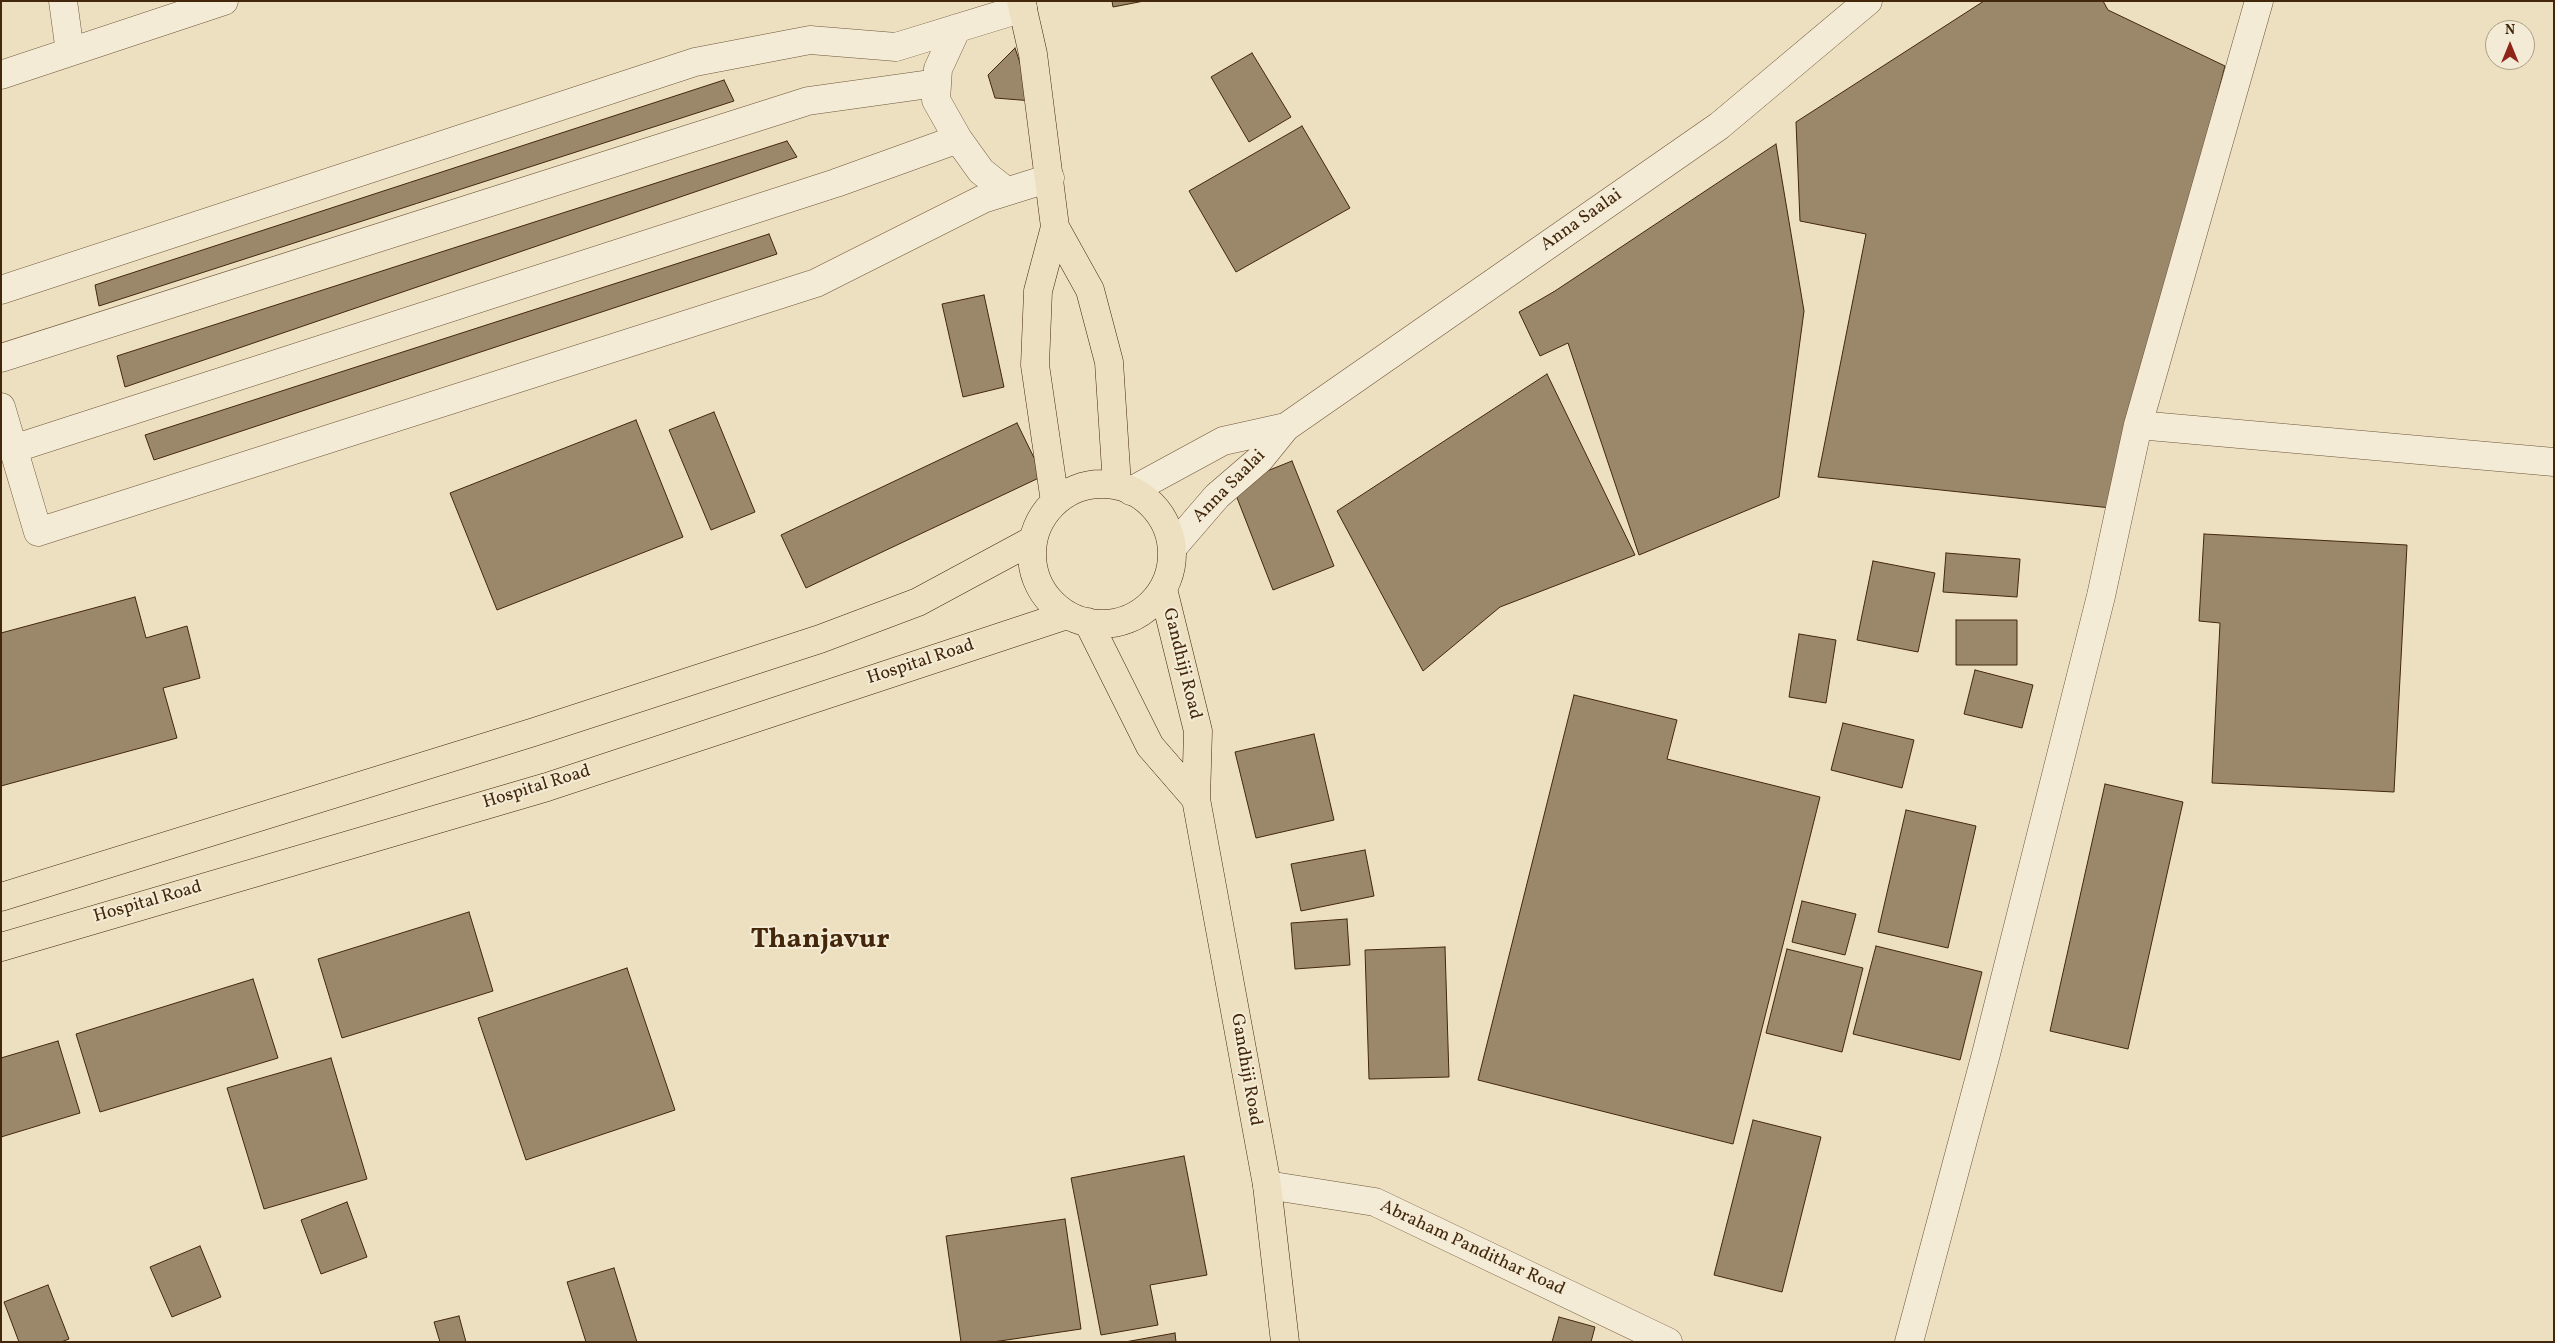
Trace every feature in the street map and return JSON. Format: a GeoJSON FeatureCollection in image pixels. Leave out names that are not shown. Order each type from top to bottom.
{"type":"FeatureCollection","features":[{"type":"Feature","properties":{"kind":"main road"},"geometry":{"type":"LineString","coordinates":[[1022,4],[1033,54],[1056,227],[1090,290],[1109,362],[1124,488]]}},
{"type":"Feature","properties":{"kind":"main road"},"geometry":{"type":"LineString","coordinates":[[1056,227],[1038,291],[1036,365],[1056,502]]}},
{"type":"Feature","properties":{"kind":"main road"},"geometry":{"type":"LineString","coordinates":[[1095,485],[1124,488],[1147,500],[1160,513],[1168,530],[1172,547],[1171,568],[1163,589],[1149,606],[1130,618],[1109,623],[1077,618],[1050,600],[1038,582],[1033,561],[1033,540],[1041,519],[1056,502],[1074,490],[1095,485]]}},
{"type":"Feature","properties":{"kind":"main road"},"geometry":{"type":"LineString","coordinates":[[1,897],[534,732],[820,638],[918,602],[1033,540]]}},
{"type":"Feature","properties":{"kind":"main road","name":"Gandhiji Road"},"geometry":{"type":"LineString","coordinates":[[1163,589],[1198,731],[1196,799],[1267,1185],[1285,1342]]}},
{"type":"Feature","properties":{"kind":"main road"},"geometry":{"type":"LineString","coordinates":[[1077,618],[1150,746],[1196,799]]}},
{"type":"Feature","properties":{"kind":"main road","name":"Hospital Road"},"geometry":{"type":"LineString","coordinates":[[1,946],[546,786],[1077,618]]}},
{"type":"Feature","properties":{"kind":"street"},"geometry":{"type":"LineString","coordinates":[[63,1],[70,52]]}},
{"type":"Feature","properties":{"kind":"street"},"geometry":{"type":"LineString","coordinates":[[1,75],[224,1]]}},
{"type":"Feature","properties":{"kind":"street","name":"Anna Saalai"},"geometry":{"type":"LineString","coordinates":[[1172,547],[1217,496],[1260,459],[1286,427],[1719,126],[1868,1]]}},
{"type":"Feature","properties":{"kind":"street"},"geometry":{"type":"LineString","coordinates":[[1909,1342],[1988,1044],[2094,624],[2138,425],[2259,1]]}},
{"type":"Feature","properties":{"kind":"street"},"geometry":{"type":"LineString","coordinates":[[1,290],[695,62],[810,40],[896,47],[957,28],[1022,4]]}},
{"type":"Feature","properties":{"kind":"street"},"geometry":{"type":"LineString","coordinates":[[957,28],[938,69],[936,100],[958,139],[981,171],[1005,190]]}},
{"type":"Feature","properties":{"kind":"street"},"geometry":{"type":"LineString","coordinates":[[1,358],[808,101],[937,83]]}},
{"type":"Feature","properties":{"kind":"street"},"geometry":{"type":"LineString","coordinates":[[13,449],[836,183],[958,139]]}},
{"type":"Feature","properties":{"kind":"street"},"geometry":{"type":"LineString","coordinates":[[1,407],[38,532],[816,283],[983,199],[1005,190],[1050,178]]}},
{"type":"Feature","properties":{"kind":"street"},"geometry":{"type":"LineString","coordinates":[[2138,425],[2554,462]]}},
{"type":"Feature","properties":{"kind":"street","name":"Anna Saalai"},"geometry":{"type":"LineString","coordinates":[[1124,488],[1223,441],[1286,427]]}},
{"type":"Feature","properties":{"kind":"street","name":"Abraham Pandithar Road"},"geometry":{"type":"LineString","coordinates":[[1267,1185],[1375,1202],[1668,1342]]}},
{"type":"Feature","properties":{"kind":"building"},"geometry":{"type":"Polygon","coordinates":[[[1112,1],[1144,1],[1113,7],[1112,1]]]}},
{"type":"Feature","properties":{"kind":"building"},"geometry":{"type":"Polygon","coordinates":[[[1984,1],[2103,1],[2108,10],[2225,66],[2111,508],[1818,477],[1866,234],[1800,221],[1796,122],[1984,1]]]}},
{"type":"Feature","properties":{"kind":"building"},"geometry":{"type":"Polygon","coordinates":[[[1015,48],[1033,101],[995,98],[988,75],[1015,48]]]}},
{"type":"Feature","properties":{"kind":"building"},"geometry":{"type":"Polygon","coordinates":[[[1252,53],[1291,117],[1249,142],[1211,77],[1252,53]]]}},
{"type":"Feature","properties":{"kind":"building"},"geometry":{"type":"Polygon","coordinates":[[[724,80],[734,101],[99,306],[95,285],[724,80]]]}},
{"type":"Feature","properties":{"kind":"building"},"geometry":{"type":"Polygon","coordinates":[[[1302,126],[1350,208],[1236,272],[1189,191],[1302,126]]]}},
{"type":"Feature","properties":{"kind":"building"},"geometry":{"type":"Polygon","coordinates":[[[787,141],[797,157],[125,387],[117,356],[787,141]]]}},
{"type":"Feature","properties":{"kind":"building"},"geometry":{"type":"Polygon","coordinates":[[[1776,144],[1804,311],[1779,497],[1639,555],[1568,343],[1540,356],[1519,312],[1555,291],[1776,144]]]}},
{"type":"Feature","properties":{"kind":"building"},"geometry":{"type":"Polygon","coordinates":[[[769,234],[777,254],[154,460],[145,435],[769,234]]]}},
{"type":"Feature","properties":{"kind":"building"},"geometry":{"type":"Polygon","coordinates":[[[984,295],[1004,387],[963,397],[942,304],[984,295]]]}},
{"type":"Feature","properties":{"kind":"building"},"geometry":{"type":"Polygon","coordinates":[[[1547,374],[1635,555],[1500,607],[1423,671],[1337,511],[1547,374]]]}},
{"type":"Feature","properties":{"kind":"building"},"geometry":{"type":"Polygon","coordinates":[[[714,412],[755,512],[711,530],[669,430],[714,412]]]}},
{"type":"Feature","properties":{"kind":"building"},"geometry":{"type":"Polygon","coordinates":[[[636,420],[683,537],[497,610],[450,493],[636,420]]]}},
{"type":"Feature","properties":{"kind":"building"},"geometry":{"type":"Polygon","coordinates":[[[1017,423],[1043,476],[806,588],[781,535],[1017,423]]]}},
{"type":"Feature","properties":{"kind":"building"},"geometry":{"type":"Polygon","coordinates":[[[1292,461],[1334,566],[1273,590],[1232,485],[1292,461]]]}},
{"type":"Feature","properties":{"kind":"building"},"geometry":{"type":"Polygon","coordinates":[[[2204,534],[2407,545],[2394,792],[2212,783],[2220,623],[2199,621],[2204,534]]]}},
{"type":"Feature","properties":{"kind":"building"},"geometry":{"type":"Polygon","coordinates":[[[1946,553],[2020,559],[2017,597],[1943,592],[1946,553]]]}},
{"type":"Feature","properties":{"kind":"building"},"geometry":{"type":"Polygon","coordinates":[[[1873,561],[1935,573],[1918,652],[1857,640],[1873,561]]]}},
{"type":"Feature","properties":{"kind":"building"},"geometry":{"type":"Polygon","coordinates":[[[135,597],[146,638],[187,626],[200,678],[163,688],[177,738],[1,786],[1,633],[135,597]]]}},
{"type":"Feature","properties":{"kind":"building"},"geometry":{"type":"Polygon","coordinates":[[[1956,620],[2017,620],[2017,665],[1956,665],[1956,620]]]}},
{"type":"Feature","properties":{"kind":"building"},"geometry":{"type":"Polygon","coordinates":[[[1799,634],[1836,640],[1826,703],[1789,697],[1799,634]]]}},
{"type":"Feature","properties":{"kind":"building"},"geometry":{"type":"Polygon","coordinates":[[[1975,670],[2033,685],[2022,728],[1964,714],[1975,670]]]}},
{"type":"Feature","properties":{"kind":"building"},"geometry":{"type":"Polygon","coordinates":[[[1574,695],[1677,720],[1667,759],[1820,797],[1733,1144],[1478,1080],[1574,695]]]}},
{"type":"Feature","properties":{"kind":"building"},"geometry":{"type":"Polygon","coordinates":[[[1843,723],[1914,740],[1902,788],[1831,770],[1843,723]]]}},
{"type":"Feature","properties":{"kind":"building"},"geometry":{"type":"Polygon","coordinates":[[[1314,734],[1334,820],[1256,838],[1235,752],[1314,734]]]}},
{"type":"Feature","properties":{"kind":"building"},"geometry":{"type":"Polygon","coordinates":[[[2105,784],[2183,802],[2128,1049],[2050,1031],[2105,784]]]}},
{"type":"Feature","properties":{"kind":"building"},"geometry":{"type":"Polygon","coordinates":[[[1906,810],[1976,826],[1948,948],[1878,932],[1906,810]]]}},
{"type":"Feature","properties":{"kind":"building"},"geometry":{"type":"Polygon","coordinates":[[[1365,850],[1374,896],[1301,911],[1291,864],[1365,850]]]}},
{"type":"Feature","properties":{"kind":"building"},"geometry":{"type":"Polygon","coordinates":[[[1802,901],[1856,914],[1845,955],[1792,942],[1802,901]]]}},
{"type":"Feature","properties":{"kind":"building"},"geometry":{"type":"Polygon","coordinates":[[[469,912],[493,991],[342,1038],[318,959],[469,912]]]}},
{"type":"Feature","properties":{"kind":"building"},"geometry":{"type":"Polygon","coordinates":[[[1347,919],[1350,965],[1295,969],[1291,923],[1347,919]]]}},
{"type":"Feature","properties":{"kind":"building"},"geometry":{"type":"Polygon","coordinates":[[[1876,946],[1982,972],[1960,1060],[1853,1034],[1876,946]]]}},
{"type":"Feature","properties":{"kind":"building"},"geometry":{"type":"Polygon","coordinates":[[[1445,947],[1449,1077],[1369,1079],[1365,950],[1445,947]]]}},
{"type":"Feature","properties":{"kind":"building"},"geometry":{"type":"Polygon","coordinates":[[[1787,949],[1863,968],[1842,1052],[1766,1033],[1787,949]]]}},
{"type":"Feature","properties":{"kind":"building"},"geometry":{"type":"Polygon","coordinates":[[[627,968],[675,1110],[526,1160],[478,1018],[627,968]]]}},
{"type":"Feature","properties":{"kind":"building"},"geometry":{"type":"Polygon","coordinates":[[[253,979],[278,1058],[100,1112],[76,1034],[253,979]]]}},
{"type":"Feature","properties":{"kind":"building"},"geometry":{"type":"Polygon","coordinates":[[[58,1041],[80,1113],[1,1137],[1,1058],[58,1041]]]}},
{"type":"Feature","properties":{"kind":"building"},"geometry":{"type":"Polygon","coordinates":[[[331,1058],[367,1179],[264,1209],[227,1088],[331,1058]]]}},
{"type":"Feature","properties":{"kind":"building"},"geometry":{"type":"Polygon","coordinates":[[[1753,1120],[1821,1137],[1782,1292],[1714,1275],[1753,1120]]]}},
{"type":"Feature","properties":{"kind":"building"},"geometry":{"type":"Polygon","coordinates":[[[1184,1156],[1207,1275],[1150,1285],[1158,1325],[1101,1335],[1071,1178],[1184,1156]]]}},
{"type":"Feature","properties":{"kind":"building"},"geometry":{"type":"Polygon","coordinates":[[[347,1202],[367,1257],[321,1274],[301,1220],[347,1202]]]}},
{"type":"Feature","properties":{"kind":"building"},"geometry":{"type":"Polygon","coordinates":[[[1065,1219],[1081,1329],[993,1342],[961,1342],[946,1236],[1065,1219]]]}},
{"type":"Feature","properties":{"kind":"building"},"geometry":{"type":"Polygon","coordinates":[[[200,1246],[221,1297],[172,1317],[150,1267],[200,1246]]]}},
{"type":"Feature","properties":{"kind":"building"},"geometry":{"type":"Polygon","coordinates":[[[614,1268],[637,1342],[586,1342],[567,1282],[614,1268]]]}},
{"type":"Feature","properties":{"kind":"building"},"geometry":{"type":"Polygon","coordinates":[[[48,1285],[69,1339],[61,1342],[19,1342],[4,1302],[48,1285]]]}},
{"type":"Feature","properties":{"kind":"building"},"geometry":{"type":"Polygon","coordinates":[[[459,1316],[466,1342],[440,1342],[434,1322],[459,1316]]]}},
{"type":"Feature","properties":{"kind":"building"},"geometry":{"type":"Polygon","coordinates":[[[1559,1317],[1595,1327],[1591,1342],[1552,1342],[1559,1317]]]}},
{"type":"Feature","properties":{"kind":"building"},"geometry":{"type":"Polygon","coordinates":[[[1175,1333],[1176,1342],[1125,1342],[1175,1333]]]}},
{"type":"Feature","properties":{"kind":"district","name":"Thanjavur"},"geometry":{"type":"Point","coordinates":[820,942]}}]}
